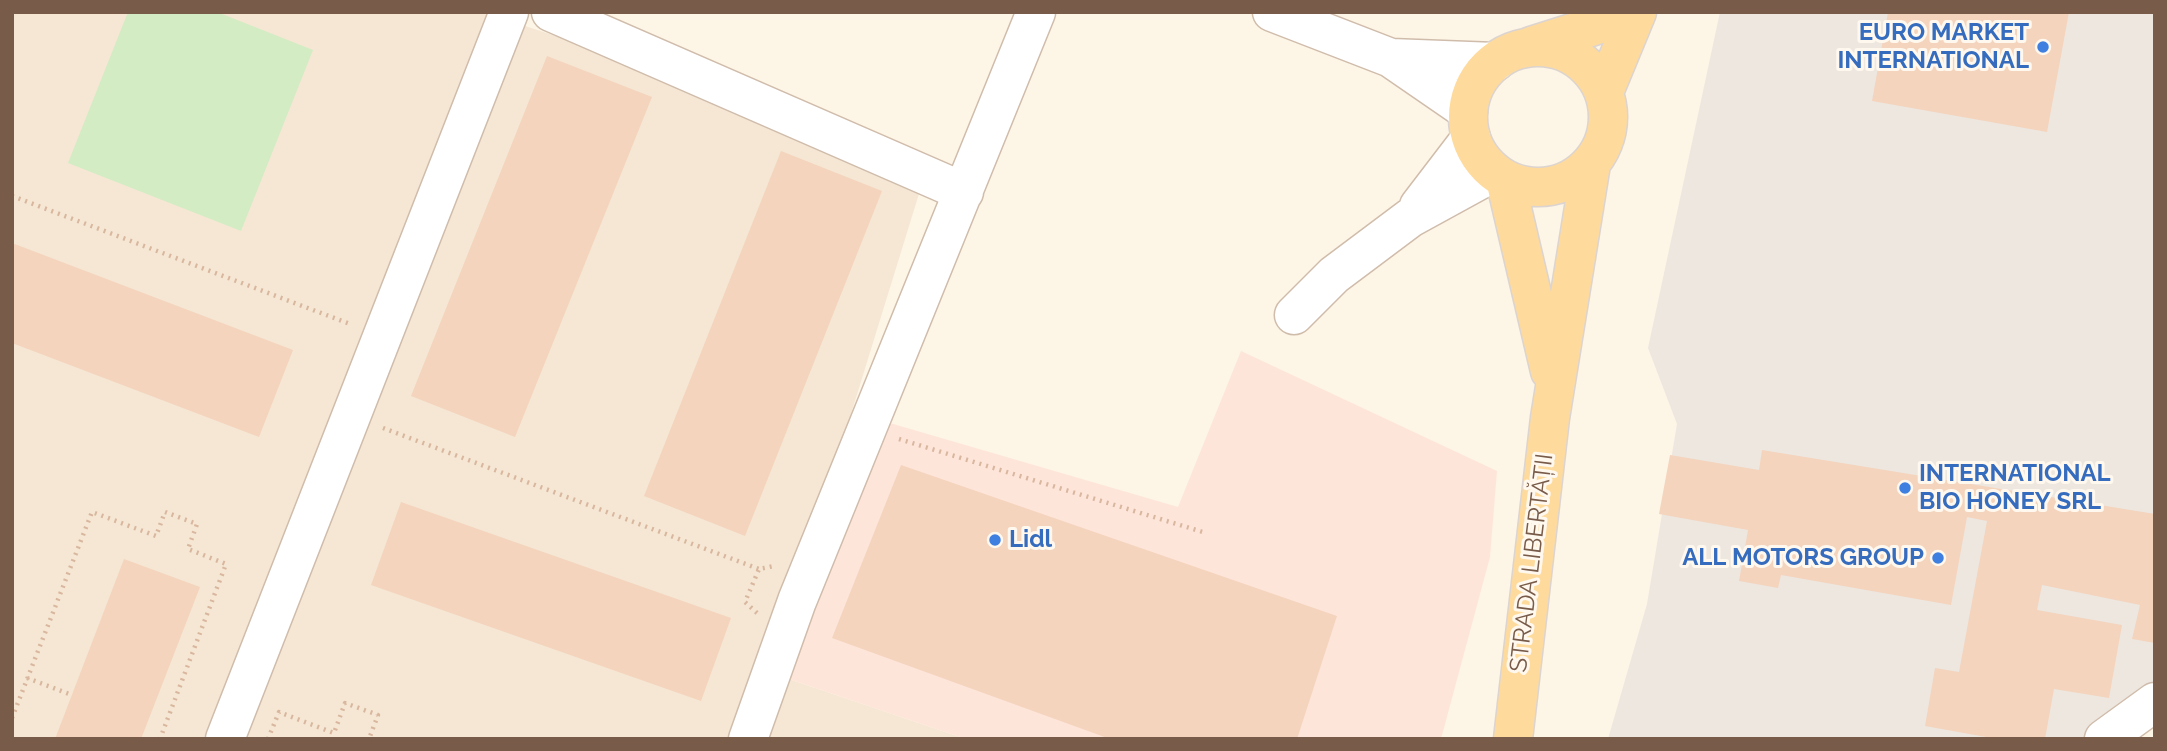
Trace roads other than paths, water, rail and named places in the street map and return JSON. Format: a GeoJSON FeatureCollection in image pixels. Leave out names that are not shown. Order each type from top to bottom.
{"type":"FeatureCollection","features":[{"type":"Feature","properties":{"kind":"main road"},"geometry":{"type":"LineString","coordinates":[[1529,47],[1560,50],[1587,65],[1604,92],[1609,117],[1604,142],[1591,164],[1565,181],[1535,187],[1500,176],[1480,157],[1469,125],[1476,84],[1494,62],[1510,52],[1594,26],[1611,12]]}},
{"type":"Feature","properties":{"kind":"main road"},"geometry":{"type":"LineString","coordinates":[[1604,92],[1637,12]]}},
{"type":"Feature","properties":{"kind":"main road","name":"STRADA LIBERTĂȚII"},"geometry":{"type":"LineString","coordinates":[[1513,739],[1530,570],[1554,387],[1591,164]]}},
{"type":"Feature","properties":{"kind":"main road","name":"STRADA LIBERTĂȚII"},"geometry":{"type":"LineString","coordinates":[[1500,176],[1554,387]]}},
{"type":"Feature","properties":{"kind":"lane"},"geometry":{"type":"LineString","coordinates":[[225,739],[509,12]]}},
{"type":"Feature","properties":{"kind":"lane"},"geometry":{"type":"LineString","coordinates":[[551,12],[964,192]]}},
{"type":"Feature","properties":{"kind":"lane"},"geometry":{"type":"LineString","coordinates":[[748,739],[797,601],[1036,12]]}},
{"type":"Feature","properties":{"kind":"lane"},"geometry":{"type":"LineString","coordinates":[[1272,12],[1391,58],[1494,62]]}},
{"type":"Feature","properties":{"kind":"lane"},"geometry":{"type":"LineString","coordinates":[[1391,58],[1469,125],[1410,218]]}},
{"type":"Feature","properties":{"kind":"lane"},"geometry":{"type":"LineString","coordinates":[[1294,314],[1335,275],[1410,218],[1500,176]]}},
{"type":"Feature","properties":{"kind":"lane"},"geometry":{"type":"LineString","coordinates":[[2104,739],[2155,702]]}},
{"type":"Feature","properties":{"kind":"place","name":"EURO MARKET INTERNATIONAL"},"geometry":{"type":"Point","coordinates":[2043,47]}},
{"type":"Feature","properties":{"kind":"place","name":"INTERNATIONAL BIO HONEY SRL"},"geometry":{"type":"Point","coordinates":[1905,488]}},
{"type":"Feature","properties":{"kind":"place","name":"Lidl"},"geometry":{"type":"Point","coordinates":[995,540]}},
{"type":"Feature","properties":{"kind":"place","name":"ALL MOTORS GROUP"},"geometry":{"type":"Point","coordinates":[1938,558]}}]}
